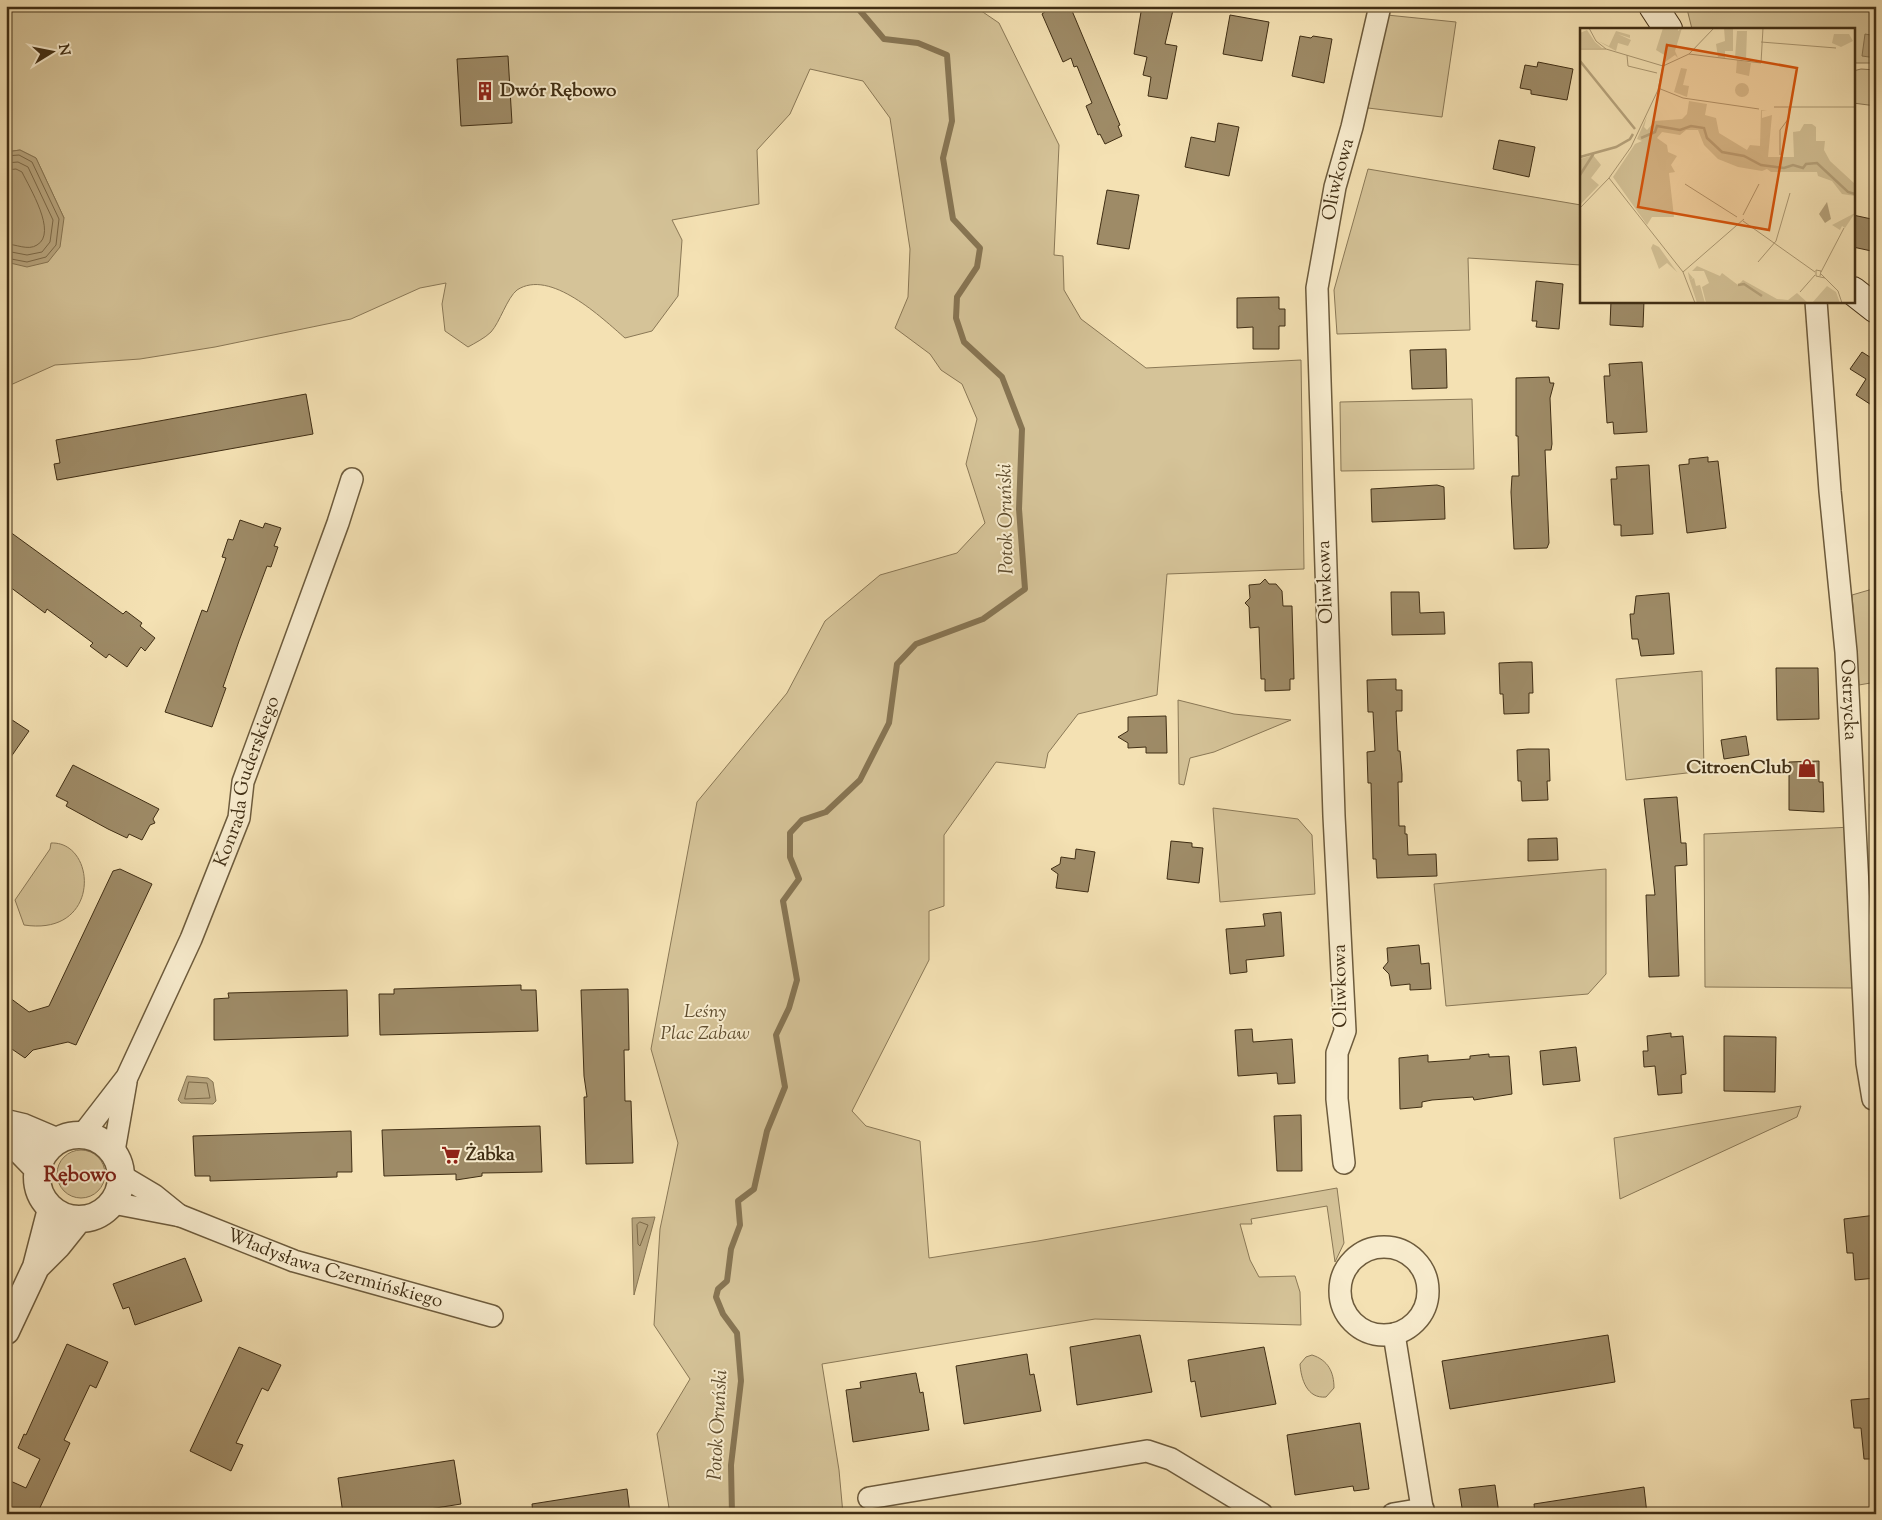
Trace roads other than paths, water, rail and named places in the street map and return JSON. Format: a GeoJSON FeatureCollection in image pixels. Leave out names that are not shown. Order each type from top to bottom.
{"type":"FeatureCollection","features":[{"type":"Feature","properties":{"kind":"main road"},"geometry":{"type":"LineString","coordinates":[[1653,6],[1667,28]]}},
{"type":"Feature","properties":{"kind":"main road"},"geometry":{"type":"LineString","coordinates":[[1854,292],[1876,309]]}},
{"type":"Feature","properties":{"kind":"street","name":"Oliwkowa"},"geometry":{"type":"LineString","coordinates":[[1344,1163],[1337,1099],[1336,1053],[1345,1031],[1333,787],[1317,288],[1335,186],[1352,127],[1380,6]]}},
{"type":"Feature","properties":{"kind":"street","name":"Ostrzycka"},"geometry":{"type":"LineString","coordinates":[[1816,302],[1830,491],[1846,652],[1867,1063],[1874,1099]]}},
{"type":"Feature","properties":{"kind":"street","name":"Konrada Guderskiego"},"geometry":{"type":"LineString","coordinates":[[83,1134],[127,1077],[191,939],[239,818],[242,782],[338,523],[352,479]]}},
{"type":"Feature","properties":{"kind":"street","name":"Konrada Guderskiego"},"geometry":{"type":"LineString","coordinates":[[114,1151],[127,1077]]}},
{"type":"Feature","properties":{"kind":"street"},"geometry":{"type":"LineString","coordinates":[[6,1123],[23,1127],[56,1141]]}},
{"type":"Feature","properties":{"kind":"street"},"geometry":{"type":"LineString","coordinates":[[83,1134],[100,1139],[114,1151],[120,1163],[122,1176],[120,1190],[113,1203],[104,1212],[91,1218],[78,1220],[64,1216],[51,1209],[42,1197],[37,1183],[37,1168],[44,1153],[56,1141],[69,1135],[83,1134]]}},
{"type":"Feature","properties":{"kind":"street"},"geometry":{"type":"LineString","coordinates":[[6,1136],[37,1168]]}},
{"type":"Feature","properties":{"kind":"street","name":"Władysława Czermińskiego"},"geometry":{"type":"LineString","coordinates":[[122,1176],[154,1195],[180,1216]]}},
{"type":"Feature","properties":{"kind":"street","name":"Władysława Czermińskiego"},"geometry":{"type":"LineString","coordinates":[[113,1203],[180,1216],[294,1261],[492,1316]]}},
{"type":"Feature","properties":{"kind":"street"},"geometry":{"type":"LineString","coordinates":[[6,1332],[36,1267],[51,1209]]}},
{"type":"Feature","properties":{"kind":"street"},"geometry":{"type":"LineString","coordinates":[[36,1267],[58,1245],[78,1220]]}},
{"type":"Feature","properties":{"kind":"street"},"geometry":{"type":"LineString","coordinates":[[1386,1246],[1406,1252],[1421,1267],[1427,1280],[1428,1294],[1425,1308],[1418,1320],[1407,1329],[1394,1334],[1378,1335],[1364,1331],[1351,1322],[1343,1309],[1339,1294],[1341,1279],[1347,1265],[1358,1254],[1372,1247],[1386,1246]]}},
{"type":"Feature","properties":{"kind":"street"},"geometry":{"type":"LineString","coordinates":[[1393,1514],[1423,1511],[1394,1334]]}},
{"type":"Feature","properties":{"kind":"street"},"geometry":{"type":"LineString","coordinates":[[870,1498],[1147,1451],[1172,1459],[1262,1514]]}},
{"type":"Feature","properties":{"kind":"water"},"geometry":{"type":"Polygon","coordinates":[[[1865,34],[1876,36],[1876,58],[1862,56],[1865,34]]]}},
{"type":"Feature","properties":{"kind":"water"},"geometry":{"type":"Polygon","coordinates":[[[20,150],[36,158],[64,218],[60,247],[48,262],[27,267],[6,262],[6,152],[20,150]]]}},
{"type":"Feature","properties":{"kind":"water"},"geometry":{"type":"Polygon","coordinates":[[[187,1076],[208,1078],[213,1082],[216,1101],[213,1104],[181,1103],[178,1100],[187,1076]]]}},
{"type":"Feature","properties":{"kind":"water"},"geometry":{"type":"Polygon","coordinates":[[[655,1217],[634,1295],[632,1218],[655,1217]]]}},
{"type":"Feature","properties":{"kind":"waterway","name":"Potok Oruński"},"geometry":{"type":"LineString","coordinates":[[732,1514],[731,1465],[741,1381],[737,1333],[723,1314],[716,1297],[718,1289],[727,1281],[731,1249],[740,1225],[738,1201],[754,1189],[767,1131],[785,1087],[776,1035],[789,1008],[797,980],[783,901],[799,879],[790,857],[790,833],[802,820],[826,812],[860,780],[889,723],[897,664],[916,644],[983,619],[1025,589],[1019,509],[1022,429],[1002,377],[964,342],[956,318],[957,297],[977,267],[980,248],[953,219],[943,158],[952,121],[947,55],[918,43],[884,39],[856,6]]}},
{"type":"Feature","properties":{"kind":"place","name":"Dwór Rębowo"},"geometry":{"type":"Point","coordinates":[485,91]}},
{"type":"Feature","properties":{"kind":"place","name":"CitroenClub"},"geometry":{"type":"Point","coordinates":[1807,768]}},
{"type":"Feature","properties":{"kind":"place","name":"Żabka"},"geometry":{"type":"Point","coordinates":[451,1155]}},
{"type":"Feature","properties":{"kind":"district","name":"Rębowo"},"geometry":{"type":"Point","coordinates":[80,1176]}},
{"type":"Feature","properties":{"kind":"park label","name":"Leśny Plac Zabaw"},"geometry":{"type":"Point","coordinates":[705,1023]}}]}
